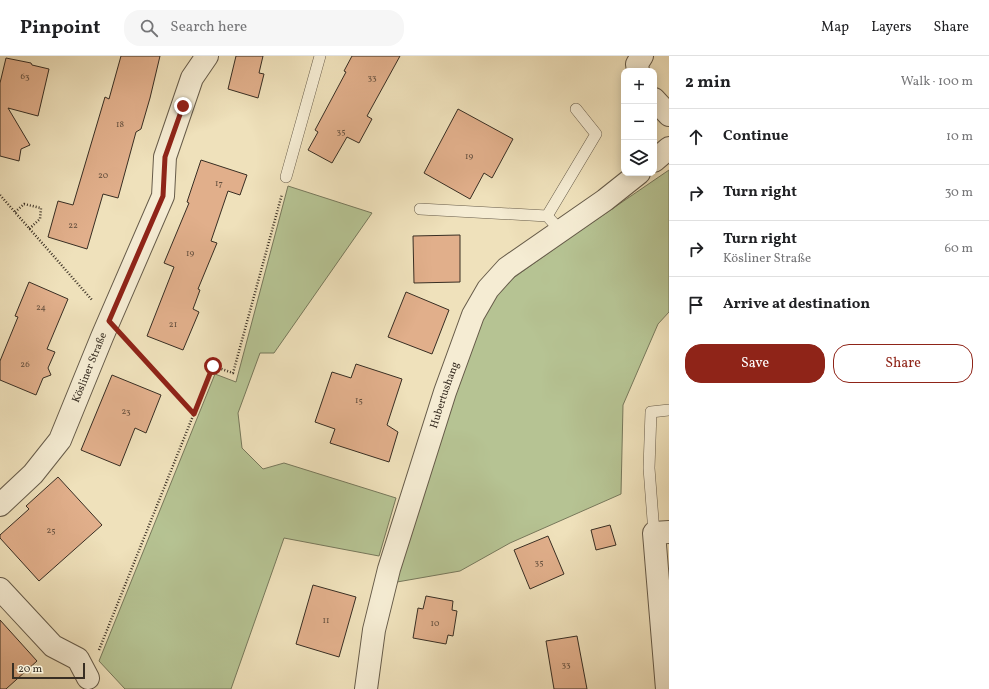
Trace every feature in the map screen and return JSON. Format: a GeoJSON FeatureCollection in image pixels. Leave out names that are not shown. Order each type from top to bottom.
{"type":"FeatureCollection","features":[{"type":"Feature","properties":{"kind":"street","name":"Kösliner Straße"},"geometry":{"type":"LineString","coordinates":[[0,505],[32,474],[60,440],[163,196],[165,157],[192,78],[207,56]]}},
{"type":"Feature","properties":{"kind":"street"},"geometry":{"type":"LineString","coordinates":[[638,68],[637,64],[642,56]]}},
{"type":"Feature","properties":{"kind":"street"},"geometry":{"type":"LineString","coordinates":[[657,102],[669,115]]}},
{"type":"Feature","properties":{"kind":"street"},"geometry":{"type":"LineString","coordinates":[[657,158],[669,148]]}},
{"type":"Feature","properties":{"kind":"street","name":"Hubertushang"},"geometry":{"type":"LineString","coordinates":[[366,689],[374,630],[389,569],[445,392],[473,315],[488,288],[554,224],[605,200],[634,176]]}},
{"type":"Feature","properties":{"kind":"street"},"geometry":{"type":"LineString","coordinates":[[661,532],[667,689]]}},
{"type":"Feature","properties":{"kind":"street"},"geometry":{"type":"LineString","coordinates":[[0,589],[53,646],[78,659],[88,678]]}},
{"type":"Feature","properties":{"kind":"lane"},"geometry":{"type":"LineString","coordinates":[[286,177],[320,56]]}},
{"type":"Feature","properties":{"kind":"lane"},"geometry":{"type":"LineString","coordinates":[[420,209],[554,224],[596,134],[576,109]]}},
{"type":"Feature","properties":{"kind":"lane"},"geometry":{"type":"LineString","coordinates":[[661,532],[649,468],[651,412],[669,410]]}},
{"type":"Feature","properties":{"kind":"path"},"geometry":{"type":"LineString","coordinates":[[88,678],[213,366],[233,373],[286,177]]}},
{"type":"Feature","properties":{"kind":"path"},"geometry":{"type":"LineString","coordinates":[[0,195],[92,300]]}},
{"type":"Feature","properties":{"kind":"path"},"geometry":{"type":"LineString","coordinates":[[15,212],[24,204],[41,208],[40,219],[29,229]]}},
{"type":"Feature","properties":{"kind":"path"},"geometry":{"type":"LineString","coordinates":[[109,321],[194,414]]}},
{"type":"Feature","properties":{"kind":"green space"},"geometry":{"type":"Polygon","coordinates":[[[669,170],[669,312],[658,324],[623,405],[621,494],[510,543],[460,571],[397,582],[397,569],[455,394],[491,294],[669,170]]]}},
{"type":"Feature","properties":{"kind":"green space"},"geometry":{"type":"Polygon","coordinates":[[[288,186],[372,213],[274,353],[260,353],[238,413],[242,448],[263,469],[284,463],[396,498],[379,556],[284,538],[231,689],[125,689],[99,661],[215,374],[236,382],[288,186]]]}},
{"type":"Feature","properties":{"kind":"building"},"geometry":{"type":"Polygon","coordinates":[[[121,56],[160,56],[141,129],[136,132],[118,198],[103,194],[87,249],[48,237],[58,201],[73,205],[105,97],[109,99],[121,56]]]}},
{"type":"Feature","properties":{"kind":"building"},"geometry":{"type":"Polygon","coordinates":[[[236,56],[263,56],[259,73],[264,74],[258,98],[228,89],[236,56]]]}},
{"type":"Feature","properties":{"kind":"building"},"geometry":{"type":"Polygon","coordinates":[[[352,56],[400,56],[367,116],[372,119],[359,143],[347,137],[332,163],[308,150],[318,132],[315,130],[346,72],[344,71],[352,56]]]}},
{"type":"Feature","properties":{"kind":"building"},"geometry":{"type":"Polygon","coordinates":[[[6,58],[31,63],[32,65],[49,69],[38,116],[8,108],[30,145],[21,149],[19,161],[0,156],[0,83],[6,58]]]}},
{"type":"Feature","properties":{"kind":"building"},"geometry":{"type":"Polygon","coordinates":[[[458,109],[513,139],[492,178],[484,173],[470,199],[424,173],[458,109]]]}},
{"type":"Feature","properties":{"kind":"building"},"geometry":{"type":"Polygon","coordinates":[[[201,160],[247,175],[240,195],[228,191],[211,241],[217,243],[198,289],[200,290],[193,309],[199,312],[183,350],[147,336],[174,267],[164,263],[189,203],[187,202],[201,160]]]}},
{"type":"Feature","properties":{"kind":"building"},"geometry":{"type":"Polygon","coordinates":[[[460,235],[460,282],[414,283],[413,236],[460,235]]]}},
{"type":"Feature","properties":{"kind":"building"},"geometry":{"type":"Polygon","coordinates":[[[29,282],[68,299],[47,349],[55,352],[48,368],[51,375],[43,378],[36,395],[0,380],[0,361],[18,317],[15,316],[29,282]]]}},
{"type":"Feature","properties":{"kind":"building"},"geometry":{"type":"Polygon","coordinates":[[[406,292],[449,310],[432,354],[388,337],[406,292]]]}},
{"type":"Feature","properties":{"kind":"building"},"geometry":{"type":"Polygon","coordinates":[[[356,364],[402,379],[387,425],[398,432],[389,462],[330,443],[335,429],[315,422],[332,372],[351,378],[356,364]]]}},
{"type":"Feature","properties":{"kind":"building"},"geometry":{"type":"Polygon","coordinates":[[[112,375],[161,395],[146,433],[135,428],[120,466],[81,450],[112,375]]]}},
{"type":"Feature","properties":{"kind":"building"},"geometry":{"type":"Polygon","coordinates":[[[58,477],[102,525],[39,581],[0,538],[0,535],[29,509],[26,506],[58,477]]]}},
{"type":"Feature","properties":{"kind":"building"},"geometry":{"type":"Polygon","coordinates":[[[610,525],[616,545],[596,550],[591,530],[610,525]]]}},
{"type":"Feature","properties":{"kind":"building"},"geometry":{"type":"Polygon","coordinates":[[[548,536],[564,574],[530,589],[514,550],[548,536]]]}},
{"type":"Feature","properties":{"kind":"building"},"geometry":{"type":"Polygon","coordinates":[[[313,585],[356,597],[339,657],[296,644],[313,585]]]}},
{"type":"Feature","properties":{"kind":"building"},"geometry":{"type":"Polygon","coordinates":[[[426,596],[453,601],[452,610],[457,611],[453,636],[448,635],[446,644],[413,638],[418,608],[423,609],[426,596]]]}},
{"type":"Feature","properties":{"kind":"building"},"geometry":{"type":"Polygon","coordinates":[[[0,620],[37,661],[6,689],[0,689],[0,620]]]}},
{"type":"Feature","properties":{"kind":"building"},"geometry":{"type":"Polygon","coordinates":[[[577,636],[587,689],[554,689],[546,641],[577,636]]]}},
{"type":"Feature","properties":{"kind":"route"},"geometry":{"type":"LineString","coordinates":[[183,106],[165,157],[163,196],[109,321],[194,414],[213,366]]}}]}
